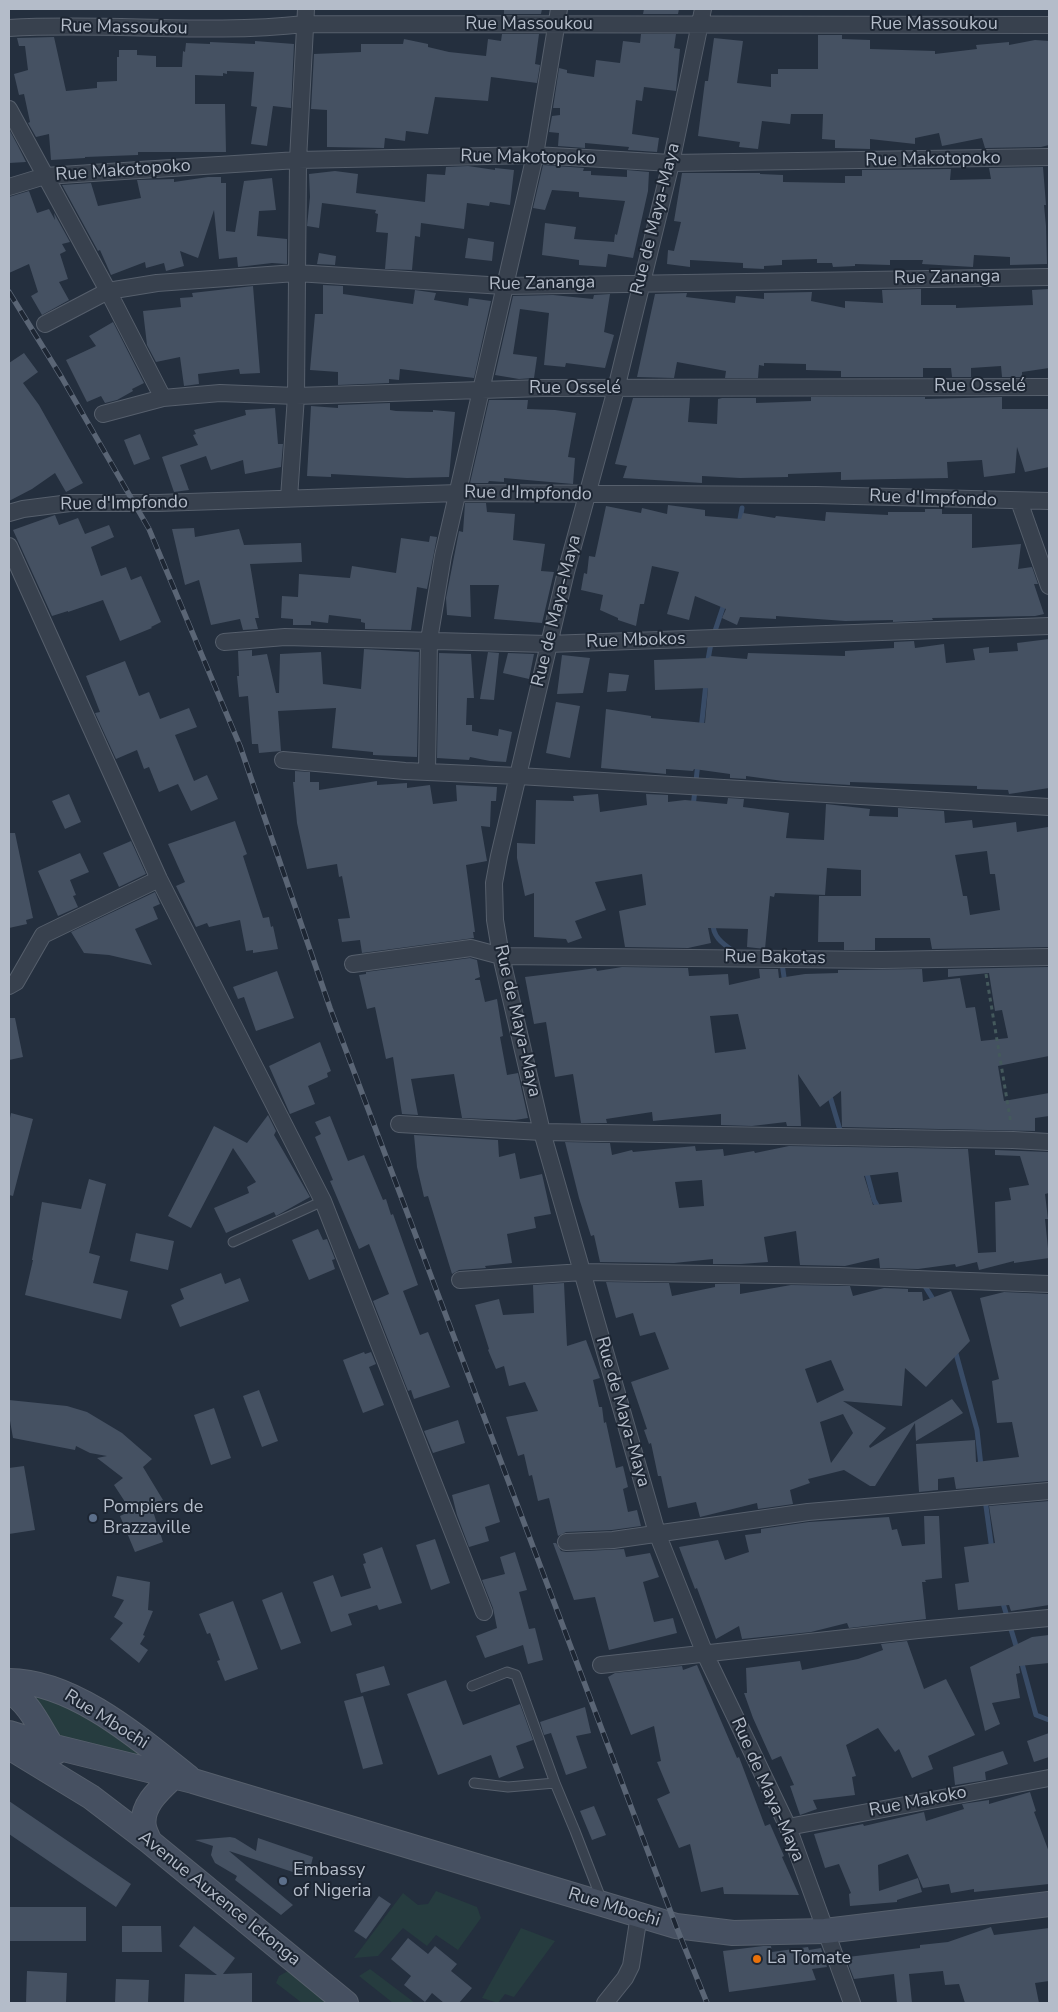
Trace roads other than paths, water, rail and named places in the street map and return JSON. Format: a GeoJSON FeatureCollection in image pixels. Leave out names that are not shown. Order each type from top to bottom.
{"type":"FeatureCollection","features":[{"type":"Feature","properties":{"kind":"main road","name":"Rue Mbochi"},"geometry":{"type":"LineString","coordinates":[[9,1681],[41,1684],[80,1700],[160,1755],[183,1779]]}},
{"type":"Feature","properties":{"kind":"main road","name":"Avenue Auxence Ickonga"},"geometry":{"type":"LineString","coordinates":[[9,1691],[18,1697],[29,1710],[51,1746],[91,1797]]}},
{"type":"Feature","properties":{"kind":"main road","name":"Rue Mbochi"},"geometry":{"type":"LineString","coordinates":[[9,1733],[51,1746],[183,1779],[676,1926],[733,1933],[825,1931],[1049,1904]]}},
{"type":"Feature","properties":{"kind":"main road","name":"Avenue Auxence Ickonga"},"geometry":{"type":"LineString","coordinates":[[9,1748],[91,1797],[150,1842],[346,2003]]}},
{"type":"Feature","properties":{"kind":"main road"},"geometry":{"type":"LineString","coordinates":[[150,1842],[144,1827],[151,1799],[183,1779]]}},
{"type":"Feature","properties":{"kind":"street","name":"Rue de Maya-Maya"},"geometry":{"type":"LineString","coordinates":[[703,9],[671,163],[616,389],[586,495],[548,644],[494,884],[495,920],[501,956],[542,1132],[657,1534],[705,1654],[788,1827],[852,2003]]}},
{"type":"Feature","properties":{"kind":"street","name":"Rue Massoukou"},"geometry":{"type":"LineString","coordinates":[[9,28],[53,26],[213,30],[262,29],[305,17],[558,17],[700,26],[1049,25]]}},
{"type":"Feature","properties":{"kind":"street"},"geometry":{"type":"LineString","coordinates":[[289,498],[296,396],[298,160],[305,17]]}},
{"type":"Feature","properties":{"kind":"street"},"geometry":{"type":"LineString","coordinates":[[427,771],[428,640],[443,556],[535,156],[558,17]]}},
{"type":"Feature","properties":{"kind":"street"},"geometry":{"type":"LineString","coordinates":[[9,109],[108,291],[162,398]]}},
{"type":"Feature","properties":{"kind":"street","name":"Rue Makotopoko"},"geometry":{"type":"LineString","coordinates":[[9,187],[45,176],[298,160],[535,156],[671,163],[1049,157]]}},
{"type":"Feature","properties":{"kind":"street","name":"Rue Zananga"},"geometry":{"type":"LineString","coordinates":[[45,324],[108,291],[157,283],[296,274],[504,286],[641,282],[1049,277]]}},
{"type":"Feature","properties":{"kind":"street","name":"Rue Osselé"},"geometry":{"type":"LineString","coordinates":[[103,414],[162,398],[220,394],[296,396],[480,389],[1049,387]]}},
{"type":"Feature","properties":{"kind":"street","name":"Rue d'Impfondo"},"geometry":{"type":"LineString","coordinates":[[9,513],[22,509],[70,503],[158,503],[458,492],[586,495],[816,495],[1049,501]]}},
{"type":"Feature","properties":{"kind":"street"},"geometry":{"type":"LineString","coordinates":[[1019,501],[1049,586]]}},
{"type":"Feature","properties":{"kind":"street"},"geometry":{"type":"LineString","coordinates":[[9,546],[158,879],[323,1201],[484,1612]]}},
{"type":"Feature","properties":{"kind":"street","name":"Rue Mbokos"},"geometry":{"type":"LineString","coordinates":[[224,642],[285,637],[548,644],[1049,626]]}},
{"type":"Feature","properties":{"kind":"street"},"geometry":{"type":"LineString","coordinates":[[284,760],[348,767],[1049,807]]}},
{"type":"Feature","properties":{"kind":"street"},"geometry":{"type":"LineString","coordinates":[[9,986],[16,982],[42,935],[158,879]]}},
{"type":"Feature","properties":{"kind":"street","name":"Rue Bakotas"},"geometry":{"type":"LineString","coordinates":[[353,964],[470,948],[501,956],[882,960],[1049,957]]}},
{"type":"Feature","properties":{"kind":"street"},"geometry":{"type":"LineString","coordinates":[[399,1124],[542,1132],[1049,1142]]}},
{"type":"Feature","properties":{"kind":"street"},"geometry":{"type":"LineString","coordinates":[[460,1280],[583,1272],[838,1276],[1049,1284]]}},
{"type":"Feature","properties":{"kind":"street"},"geometry":{"type":"LineString","coordinates":[[566,1542],[613,1540],[808,1512],[1049,1491]]}},
{"type":"Feature","properties":{"kind":"street"},"geometry":{"type":"LineString","coordinates":[[601,1665],[918,1630],[1049,1618]]}},
{"type":"Feature","properties":{"kind":"street","name":"Rue Makoko"},"geometry":{"type":"LineString","coordinates":[[788,1827],[1049,1778]]}},
{"type":"Feature","properties":{"kind":"street"},"geometry":{"type":"LineString","coordinates":[[605,2003],[625,1978],[631,1966],[639,1916]]}},
{"type":"Feature","properties":{"kind":"lane"},"geometry":{"type":"LineString","coordinates":[[234,1242],[323,1201]]}},
{"type":"Feature","properties":{"kind":"lane"},"geometry":{"type":"LineString","coordinates":[[472,1686],[507,1672],[516,1675],[555,1783],[603,1904]]}},
{"type":"Feature","properties":{"kind":"lane"},"geometry":{"type":"LineString","coordinates":[[474,1782],[508,1787],[555,1783]]}},
{"type":"Feature","properties":{"kind":"waterway"},"geometry":{"type":"LineString","coordinates":[[739,525],[742,508]]}},
{"type":"Feature","properties":{"kind":"waterway"},"geometry":{"type":"LineString","coordinates":[[707,665],[711,643],[725,601]]}},
{"type":"Feature","properties":{"kind":"waterway"},"geometry":{"type":"LineString","coordinates":[[701,730],[706,683]]}},
{"type":"Feature","properties":{"kind":"waterway"},"geometry":{"type":"LineString","coordinates":[[693,807],[698,763]]}},
{"type":"Feature","properties":{"kind":"waterway"},"geometry":{"type":"LineString","coordinates":[[713,922],[713,928],[717,937],[736,953]]}},
{"type":"Feature","properties":{"kind":"waterway"},"geometry":{"type":"LineString","coordinates":[[782,963],[785,984]]}},
{"type":"Feature","properties":{"kind":"waterway"},"geometry":{"type":"LineString","coordinates":[[829,1093],[840,1130],[843,1134]]}},
{"type":"Feature","properties":{"kind":"waterway"},"geometry":{"type":"LineString","coordinates":[[866,1170],[874,1200],[879,1209]]}},
{"type":"Feature","properties":{"kind":"waterway"},"geometry":{"type":"LineString","coordinates":[[923,1283],[936,1304]]}},
{"type":"Feature","properties":{"kind":"waterway"},"geometry":{"type":"LineString","coordinates":[[955,1350],[977,1430],[981,1466]]}},
{"type":"Feature","properties":{"kind":"waterway"},"geometry":{"type":"LineString","coordinates":[[985,1499],[992,1550]]}},
{"type":"Feature","properties":{"kind":"waterway"},"geometry":{"type":"LineString","coordinates":[[1002,1600],[1017,1649]]}},
{"type":"Feature","properties":{"kind":"waterway"},"geometry":{"type":"LineString","coordinates":[[1021,1660],[1036,1715],[1049,1720]]}},
{"type":"Feature","properties":{"kind":"railway"},"geometry":{"type":"LineString","coordinates":[[9,292],[62,378],[149,529],[240,746],[330,1008],[676,1926],[707,2003]]}},
{"type":"Feature","properties":{"kind":"place","name":"Pompiers de Brazzaville"},"geometry":{"type":"Point","coordinates":[93,1518]}},
{"type":"Feature","properties":{"kind":"place","name":"Embassy of Nigeria"},"geometry":{"type":"Point","coordinates":[283,1881]}},
{"type":"Feature","properties":{"kind":"place","name":"La Tomate"},"geometry":{"type":"Point","coordinates":[757,1959]}}]}
